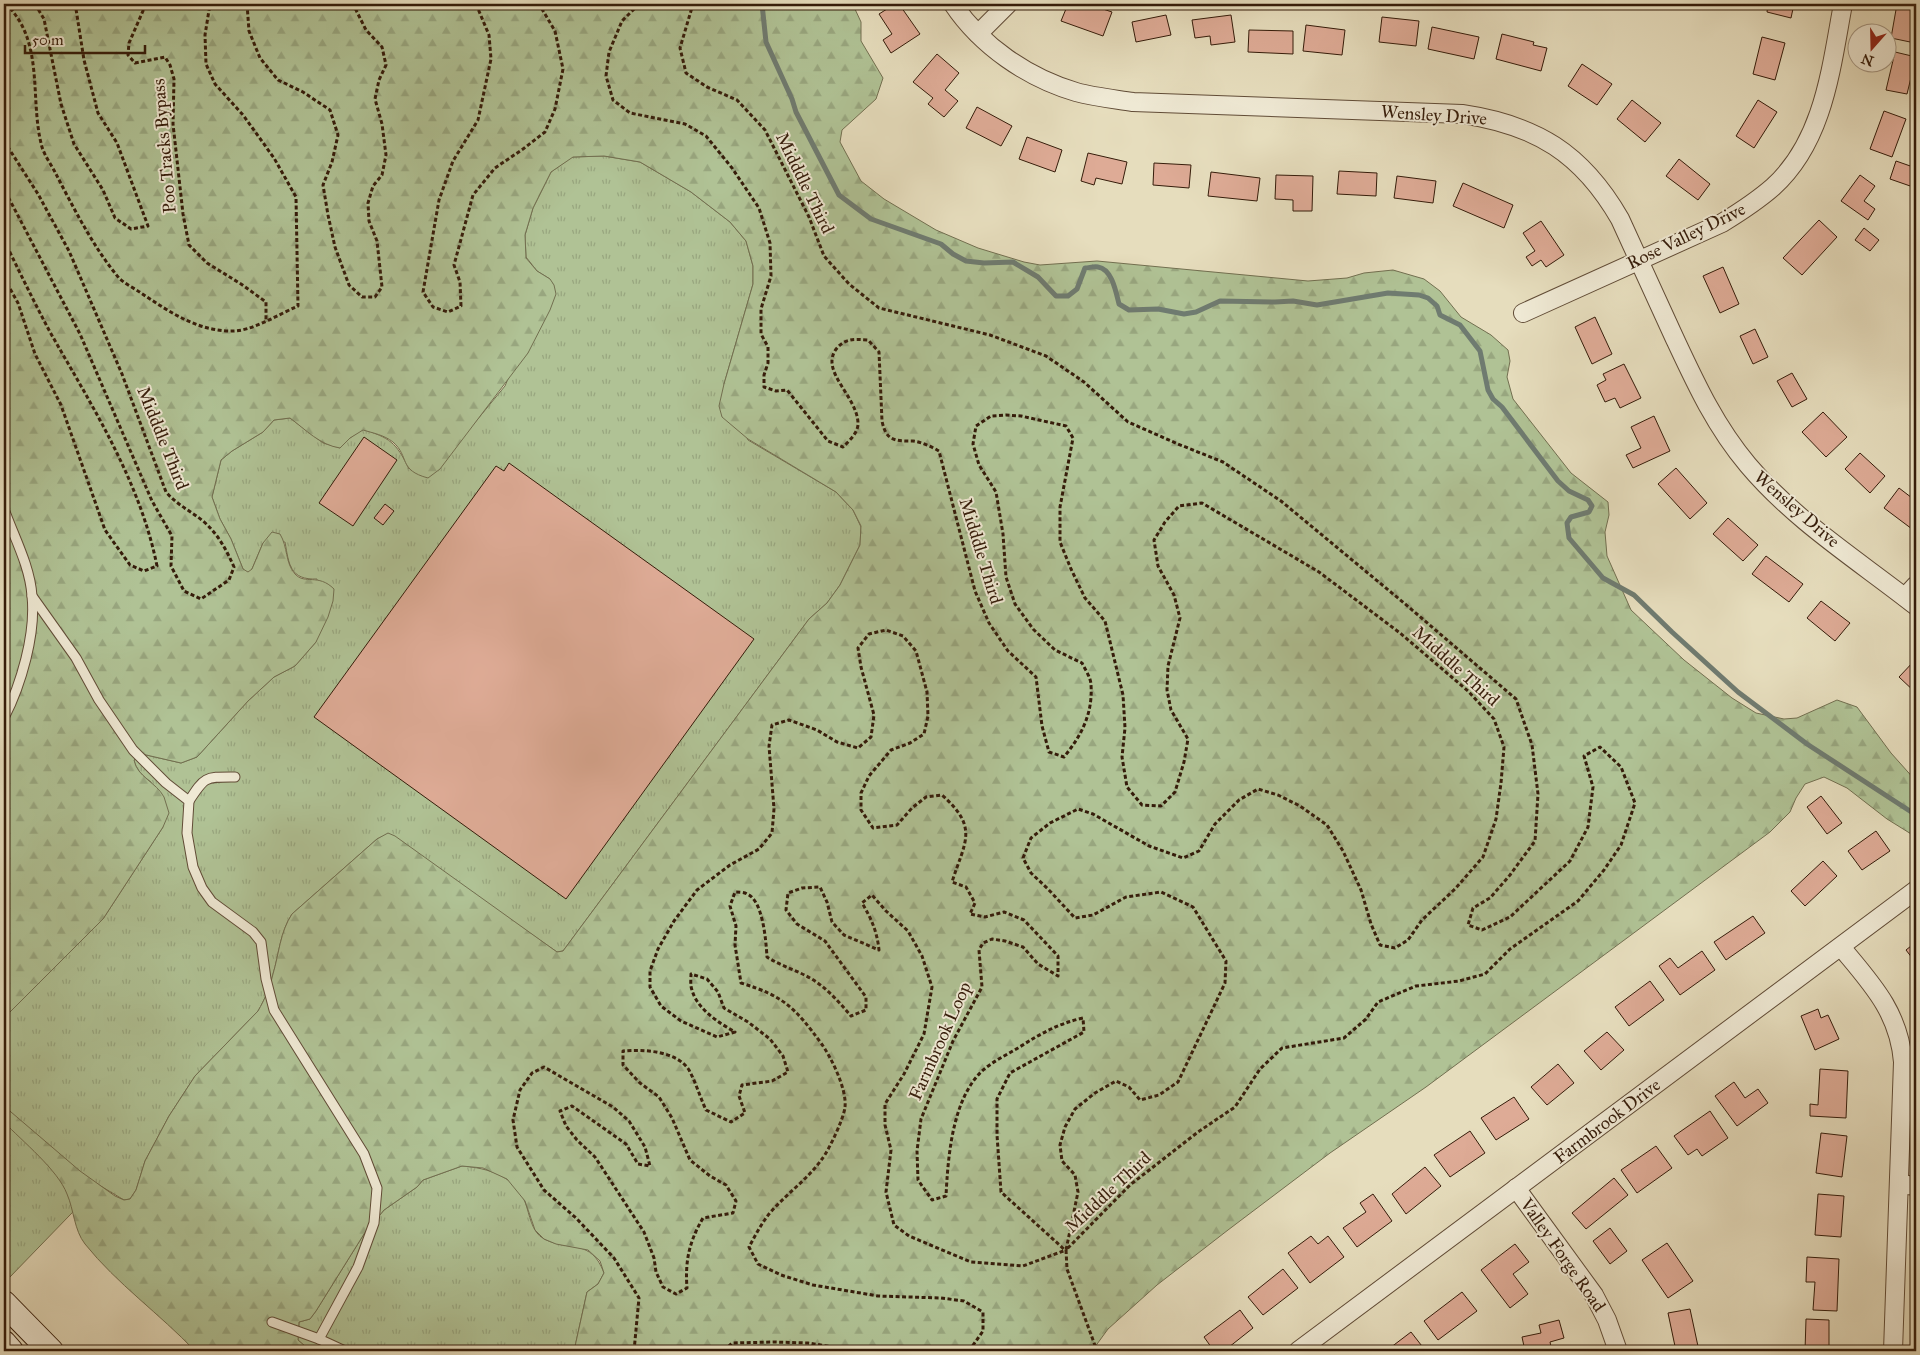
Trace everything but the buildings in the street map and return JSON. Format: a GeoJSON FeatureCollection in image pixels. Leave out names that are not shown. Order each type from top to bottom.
{"type":"FeatureCollection","features":[{"type":"Feature","properties":{"kind":"main road"},"geometry":{"type":"LineString","coordinates":[[4,1302],[51,1351]]}},
{"type":"Feature","properties":{"kind":"main road"},"geometry":{"type":"LineString","coordinates":[[4,1343],[11,1351]]}},
{"type":"Feature","properties":{"kind":"street","name":"Wensley Drive"},"geometry":{"type":"LineString","coordinates":[[953,4],[978,34],[1005,57],[1033,74],[1074,91],[1094,96],[1132,102],[1462,114],[1490,118],[1518,126],[1545,139],[1568,154],[1588,173],[1606,195],[1620,219],[1702,397],[1723,432],[1747,464],[1776,495],[1805,520],[1913,596]]}},
{"type":"Feature","properties":{"kind":"street"},"geometry":{"type":"LineString","coordinates":[[978,34],[1008,4]]}},
{"type":"Feature","properties":{"kind":"street","name":"Rose Valley Drive"},"geometry":{"type":"LineString","coordinates":[[1523,313],[1722,223],[1750,206],[1774,186],[1791,167],[1807,142],[1819,116],[1827,87],[1843,4]]}},
{"type":"Feature","properties":{"kind":"street","name":"Farmbrook Drive"},"geometry":{"type":"LineString","coordinates":[[1298,1351],[1916,890]]}},
{"type":"Feature","properties":{"kind":"street"},"geometry":{"type":"LineString","coordinates":[[1841,946],[1887,1005],[1896,1027],[1903,1062],[1908,1185],[1893,1351]]}},
{"type":"Feature","properties":{"kind":"street","name":"Valley Forge Road"},"geometry":{"type":"LineString","coordinates":[[1516,1188],[1594,1295],[1607,1320],[1618,1351]]}},
{"type":"Feature","properties":{"kind":"lane"},"geometry":{"type":"LineString","coordinates":[[4,509],[25,565],[32,596],[30,631],[25,659],[4,718]]}},
{"type":"Feature","properties":{"kind":"lane"},"geometry":{"type":"LineString","coordinates":[[32,596],[76,658],[99,700],[133,750],[166,783],[189,801]]}},
{"type":"Feature","properties":{"kind":"lane"},"geometry":{"type":"LineString","coordinates":[[235,777],[214,777],[202,781],[189,801],[188,834],[193,867],[202,888],[212,902],[253,932],[262,942],[266,979],[274,1010],[364,1154],[377,1188],[374,1223],[358,1267],[319,1339]]}},
{"type":"Feature","properties":{"kind":"lane"},"geometry":{"type":"LineString","coordinates":[[272,1322],[319,1339],[345,1351]]}},
{"type":"Feature","properties":{"kind":"path"},"geometry":{"type":"LineString","coordinates":[[35,4],[44,19],[61,104],[74,144],[103,190],[115,218],[131,229],[148,226],[117,142],[98,113],[84,60],[76,9],[73,4]]}},
{"type":"Feature","properties":{"kind":"path","name":"Poo Tracks Bypass"},"geometry":{"type":"LineString","coordinates":[[146,4],[129,44],[128,55],[135,63],[165,58],[170,65],[174,79],[173,124],[178,175],[189,245],[207,263],[266,302],[266,322]]}},
{"type":"Feature","properties":{"kind":"path"},"geometry":{"type":"LineString","coordinates":[[4,15],[8,6],[16,14],[27,39],[35,69],[36,103],[41,145],[68,197],[120,279],[169,312],[205,328],[232,332],[266,322],[298,306],[296,197],[274,158],[243,115],[215,84],[206,64],[205,35],[210,4]]}},
{"type":"Feature","properties":{"kind":"path"},"geometry":{"type":"LineString","coordinates":[[247,4],[248,31],[260,58],[278,80],[303,92],[330,110],[338,135],[332,162],[323,185],[335,247],[350,285],[362,297],[375,297],[382,287],[377,241],[369,222],[368,203],[373,186],[382,175],[386,155],[382,124],[375,99],[379,80],[386,65],[382,47],[366,30],[353,4]]}},
{"type":"Feature","properties":{"kind":"path"},"geometry":{"type":"LineString","coordinates":[[476,4],[489,35],[491,59],[478,120],[453,161],[439,200],[423,292],[433,307],[448,312],[461,306],[460,282],[454,265],[473,195],[495,168],[524,149],[545,132],[555,109],[563,69],[555,32],[540,4]]}},
{"type":"Feature","properties":{"kind":"path","name":"Midddle Third"},"geometry":{"type":"LineString","coordinates":[[640,4],[622,21],[609,52],[606,76],[613,100],[630,113],[685,124],[706,136],[732,168],[759,208],[770,243],[771,276],[761,308],[761,334],[768,347],[764,387],[776,391],[786,390],[828,441],[843,447],[852,438],[858,426],[855,408],[848,394],[836,378],[831,365],[834,352],[842,342],[854,339],[868,340],[879,352],[884,432],[892,439],[904,442],[914,441],[939,451],[975,590],[988,623],[1008,651],[1036,678],[1042,726],[1049,752],[1064,757],[1084,728],[1089,708],[1091,683],[1082,663],[1055,650],[1033,629],[1015,604],[1006,577],[1003,534],[996,492],[978,466],[973,444],[976,426],[991,416],[1021,416],[1066,426],[1073,438],[1060,507],[1060,542],[1085,598],[1105,621],[1123,695],[1125,728],[1122,757],[1127,787],[1142,805],[1161,806],[1176,792],[1188,739],[1171,710],[1167,690],[1168,666],[1180,618],[1174,594],[1158,566],[1154,540],[1165,522],[1179,506],[1202,503],[1318,572],[1400,633],[1468,690],[1494,719],[1504,748],[1502,784],[1496,819],[1483,857],[1455,889],[1422,920],[1408,940],[1395,948],[1380,945],[1371,924],[1362,890],[1343,851],[1327,825],[1300,806],[1278,795],[1258,789],[1239,800],[1215,824],[1199,851],[1183,858],[1149,846],[1093,814],[1078,809],[1050,822],[1031,838],[1023,858],[1030,873],[1075,918],[1093,915],[1126,897],[1161,892],[1192,907],[1226,961],[1225,983],[1178,1082],[1159,1095],[1140,1100],[1129,1087],[1116,1081],[1095,1093],[1075,1108],[1065,1128],[1060,1145],[1062,1161],[1075,1175],[1078,1192],[1066,1250]]}},
{"type":"Feature","properties":{"kind":"path","name":"Midddle Third"},"geometry":{"type":"LineString","coordinates":[[693,4],[680,48],[686,73],[736,100],[764,130],[809,217],[824,256],[850,284],[879,308],[990,335],[1046,356],[1084,382],[1128,422],[1223,462],[1281,501],[1516,699],[1532,745],[1538,794],[1535,842],[1490,898],[1473,908],[1468,925],[1482,930],[1510,918],[1570,861],[1588,827],[1593,787],[1584,756],[1600,747],[1621,767],[1635,803],[1621,844],[1604,870],[1578,901],[1510,949],[1485,974],[1459,981],[1416,986],[1378,1002],[1366,1019],[1344,1038],[1282,1048],[1260,1069],[1236,1107],[1198,1132],[1130,1186],[1066,1250]]}},
{"type":"Feature","properties":{"kind":"path"},"geometry":{"type":"LineString","coordinates":[[4,68],[4,85]]}},
{"type":"Feature","properties":{"kind":"path","name":"Midddle Third"},"geometry":{"type":"LineString","coordinates":[[4,141],[38,194],[73,260],[122,374],[166,492],[174,502],[204,522],[222,542],[234,567],[229,580],[201,599],[184,591],[171,566],[172,536],[152,501],[80,334],[4,189]]}},
{"type":"Feature","properties":{"kind":"path"},"geometry":{"type":"LineString","coordinates":[[4,240],[49,329],[126,471],[152,541],[157,566],[144,571],[130,565],[106,530],[61,405],[35,354],[18,303],[4,278]]}},
{"type":"Feature","properties":{"kind":"path","name":"Farmbrook Loop"},"geometry":{"type":"LineString","coordinates":[[634,1351],[639,1298],[614,1258],[576,1218],[544,1190],[517,1148],[514,1120],[520,1090],[532,1073],[544,1067],[612,1107],[629,1121],[645,1147],[650,1166],[638,1164],[626,1144],[572,1106],[560,1111],[566,1126],[577,1140],[595,1157],[644,1232],[662,1287],[676,1294],[687,1288],[685,1268],[690,1246],[703,1218],[733,1213],[736,1200],[726,1185],[710,1176],[690,1160],[672,1118],[659,1097],[640,1083],[623,1065],[623,1051],[653,1050],[674,1058],[688,1068],[706,1110],[731,1122],[745,1113],[739,1096],[742,1085],[772,1081],[788,1072],[783,1056],[770,1040],[748,1022],[724,1008],[718,992],[708,980],[692,974],[691,989],[700,1005],[720,1024],[735,1032],[717,1037],[681,1021],[661,1006],[650,987],[650,971],[658,949],[674,921],[697,890],[730,866],[758,849],[772,833],[774,809],[768,746],[772,725],[790,720],[817,730],[837,742],[858,748],[871,737],[874,715],[861,668],[858,648],[868,634],[886,630],[903,636],[916,651],[927,692],[928,716],[924,734],[910,743],[891,750],[869,776],[861,793],[861,810],[873,828],[896,826],[912,808],[926,797],[942,795],[957,809],[966,827],[965,845],[952,882],[966,887],[975,903],[970,914],[985,917],[1004,912],[1024,920],[1058,956],[1058,976],[1038,964],[1023,947],[992,939],[984,943],[980,950],[982,987],[953,1041],[920,1119],[917,1151],[918,1180],[932,1200],[946,1196],[949,1154],[957,1119],[967,1092],[982,1070],[1062,1022],[1082,1018],[1084,1032],[1010,1073],[997,1098],[997,1135],[1001,1192],[1066,1250],[1023,1266],[971,1262],[909,1236],[894,1225],[886,1192],[891,1150],[885,1125],[885,1104],[904,1074],[924,1034],[932,986],[922,956],[908,930],[886,912],[872,895],[862,903],[873,922],[878,936],[879,950],[844,935],[832,922],[827,902],[820,887],[802,888],[788,893],[786,910],[797,924],[825,941],[866,997],[866,1010],[851,1016],[830,993],[810,978],[779,965],[767,957],[766,937],[758,903],[748,894],[735,892],[730,906],[736,926],[735,945],[741,983],[766,990],[792,1006],[827,1052],[840,1077],[846,1106],[836,1133],[822,1159],[768,1216],[749,1247],[758,1264],[782,1275],[813,1285],[878,1296],[964,1300],[983,1312],[983,1331],[970,1351]]}},
{"type":"Feature","properties":{"kind":"path"},"geometry":{"type":"LineString","coordinates":[[1066,1250],[1067,1269],[1097,1351]]}},
{"type":"Feature","properties":{"kind":"path"},"geometry":{"type":"LineString","coordinates":[[724,1351],[732,1343],[774,1342],[808,1344],[858,1351]]}},
{"type":"Feature","properties":{"kind":"path"},"geometry":{"type":"LineString","coordinates":[[895,1351],[914,1348],[914,1351]]}},
{"type":"Feature","properties":{"kind":"green space"},"geometry":{"type":"Polygon","coordinates":[[[832,3],[854,7],[861,22],[861,41],[883,78],[876,99],[842,130],[840,142],[861,181],[884,199],[936,230],[978,248],[1040,265],[1097,261],[1308,281],[1347,278],[1364,273],[1393,270],[1424,279],[1440,291],[1461,317],[1491,335],[1508,350],[1510,361],[1507,377],[1513,399],[1571,473],[1608,502],[1609,515],[1605,532],[1607,556],[1631,610],[1684,660],[1732,698],[1756,713],[1784,719],[1797,718],[1837,700],[1857,707],[1891,753],[1916,781],[1916,837],[1887,819],[1847,788],[1824,777],[1805,784],[1790,812],[1770,832],[1426,1087],[1330,1153],[1228,1230],[1157,1285],[1108,1329],[1092,1351],[574,1351],[587,1292],[598,1284],[604,1273],[600,1261],[588,1250],[556,1244],[544,1239],[535,1230],[525,1201],[507,1179],[483,1168],[462,1166],[423,1180],[417,1187],[384,1210],[364,1234],[316,1311],[310,1319],[299,1322],[298,1340],[306,1347],[317,1351],[195,1351],[97,1259],[85,1244],[76,1226],[67,1194],[62,1185],[56,1175],[39,1156],[4,1122],[4,1106],[80,1171],[115,1196],[124,1200],[130,1199],[136,1190],[145,1161],[169,1116],[195,1076],[258,1011],[269,988],[282,936],[292,914],[377,839],[388,833],[395,836],[557,952],[563,951],[809,619],[827,603],[840,585],[860,545],[861,526],[853,510],[836,492],[748,439],[722,417],[719,406],[724,384],[753,284],[753,266],[746,241],[730,222],[691,192],[640,162],[604,156],[573,157],[551,172],[533,208],[525,235],[526,258],[537,271],[550,279],[554,285],[556,294],[550,310],[528,353],[440,469],[428,478],[419,475],[408,467],[393,442],[363,430],[350,438],[340,448],[326,444],[290,418],[274,420],[263,432],[221,460],[212,497],[243,569],[248,572],[252,569],[263,543],[272,532],[280,534],[290,565],[295,574],[303,579],[323,581],[334,589],[333,601],[328,617],[316,642],[295,666],[274,677],[248,701],[197,757],[181,763],[142,754],[134,760],[139,771],[164,797],[169,813],[163,827],[103,919],[4,1018],[4,4],[778,4],[787,8],[793,8],[832,3]]]}},
{"type":"Feature","properties":{"kind":"green space"},"geometry":{"type":"Polygon","coordinates":[[[604,156],[640,162],[691,192],[730,222],[746,241],[753,266],[753,284],[724,384],[748,440],[836,492],[853,510],[861,527],[860,545],[840,585],[827,603],[809,619],[563,951],[557,952],[388,834],[377,839],[292,914],[282,936],[269,988],[258,1011],[195,1076],[169,1116],[145,1161],[136,1190],[130,1199],[124,1200],[99,1185],[9,1278],[4,1272],[4,1018],[103,919],[163,827],[151,782],[136,767],[134,760],[142,754],[181,763],[197,757],[248,701],[274,677],[295,666],[316,642],[317,579],[301,577],[292,570],[285,542],[263,543],[252,569],[248,573],[243,569],[212,497],[221,460],[263,432],[274,420],[290,418],[323,443],[340,448],[362,429],[386,438],[396,447],[409,469],[472,426],[505,386],[550,279],[537,271],[526,257],[525,235],[533,208],[551,172],[572,157],[604,156]]]}},
{"type":"Feature","properties":{"kind":"green space"},"geometry":{"type":"Polygon","coordinates":[[[462,1166],[491,1171],[508,1180],[520,1193],[534,1228],[540,1236],[554,1243],[586,1250],[599,1262],[604,1273],[598,1284],[587,1292],[574,1351],[317,1351],[306,1347],[298,1340],[299,1322],[310,1319],[364,1234],[384,1210],[417,1187],[423,1180],[462,1166]]]}},
{"type":"Feature","properties":{"kind":"waterway"},"geometry":{"type":"LineString","coordinates":[[762,4],[766,42],[796,112],[839,195],[871,219],[941,244],[953,254],[966,261],[984,263],[1013,262],[1038,277],[1056,296],[1068,296],[1077,289],[1085,268],[1098,267],[1110,276],[1119,304],[1129,310],[1158,309],[1184,314],[1196,312],[1220,301],[1293,301],[1317,305],[1388,293],[1419,295],[1428,298],[1437,306],[1440,315],[1460,325],[1480,351],[1488,390],[1493,399],[1502,407],[1558,481],[1569,491],[1588,500],[1592,506],[1589,512],[1571,517],[1567,523],[1569,538],[1603,578],[1634,595],[1738,692],[1807,744],[1916,815]]}}]}
